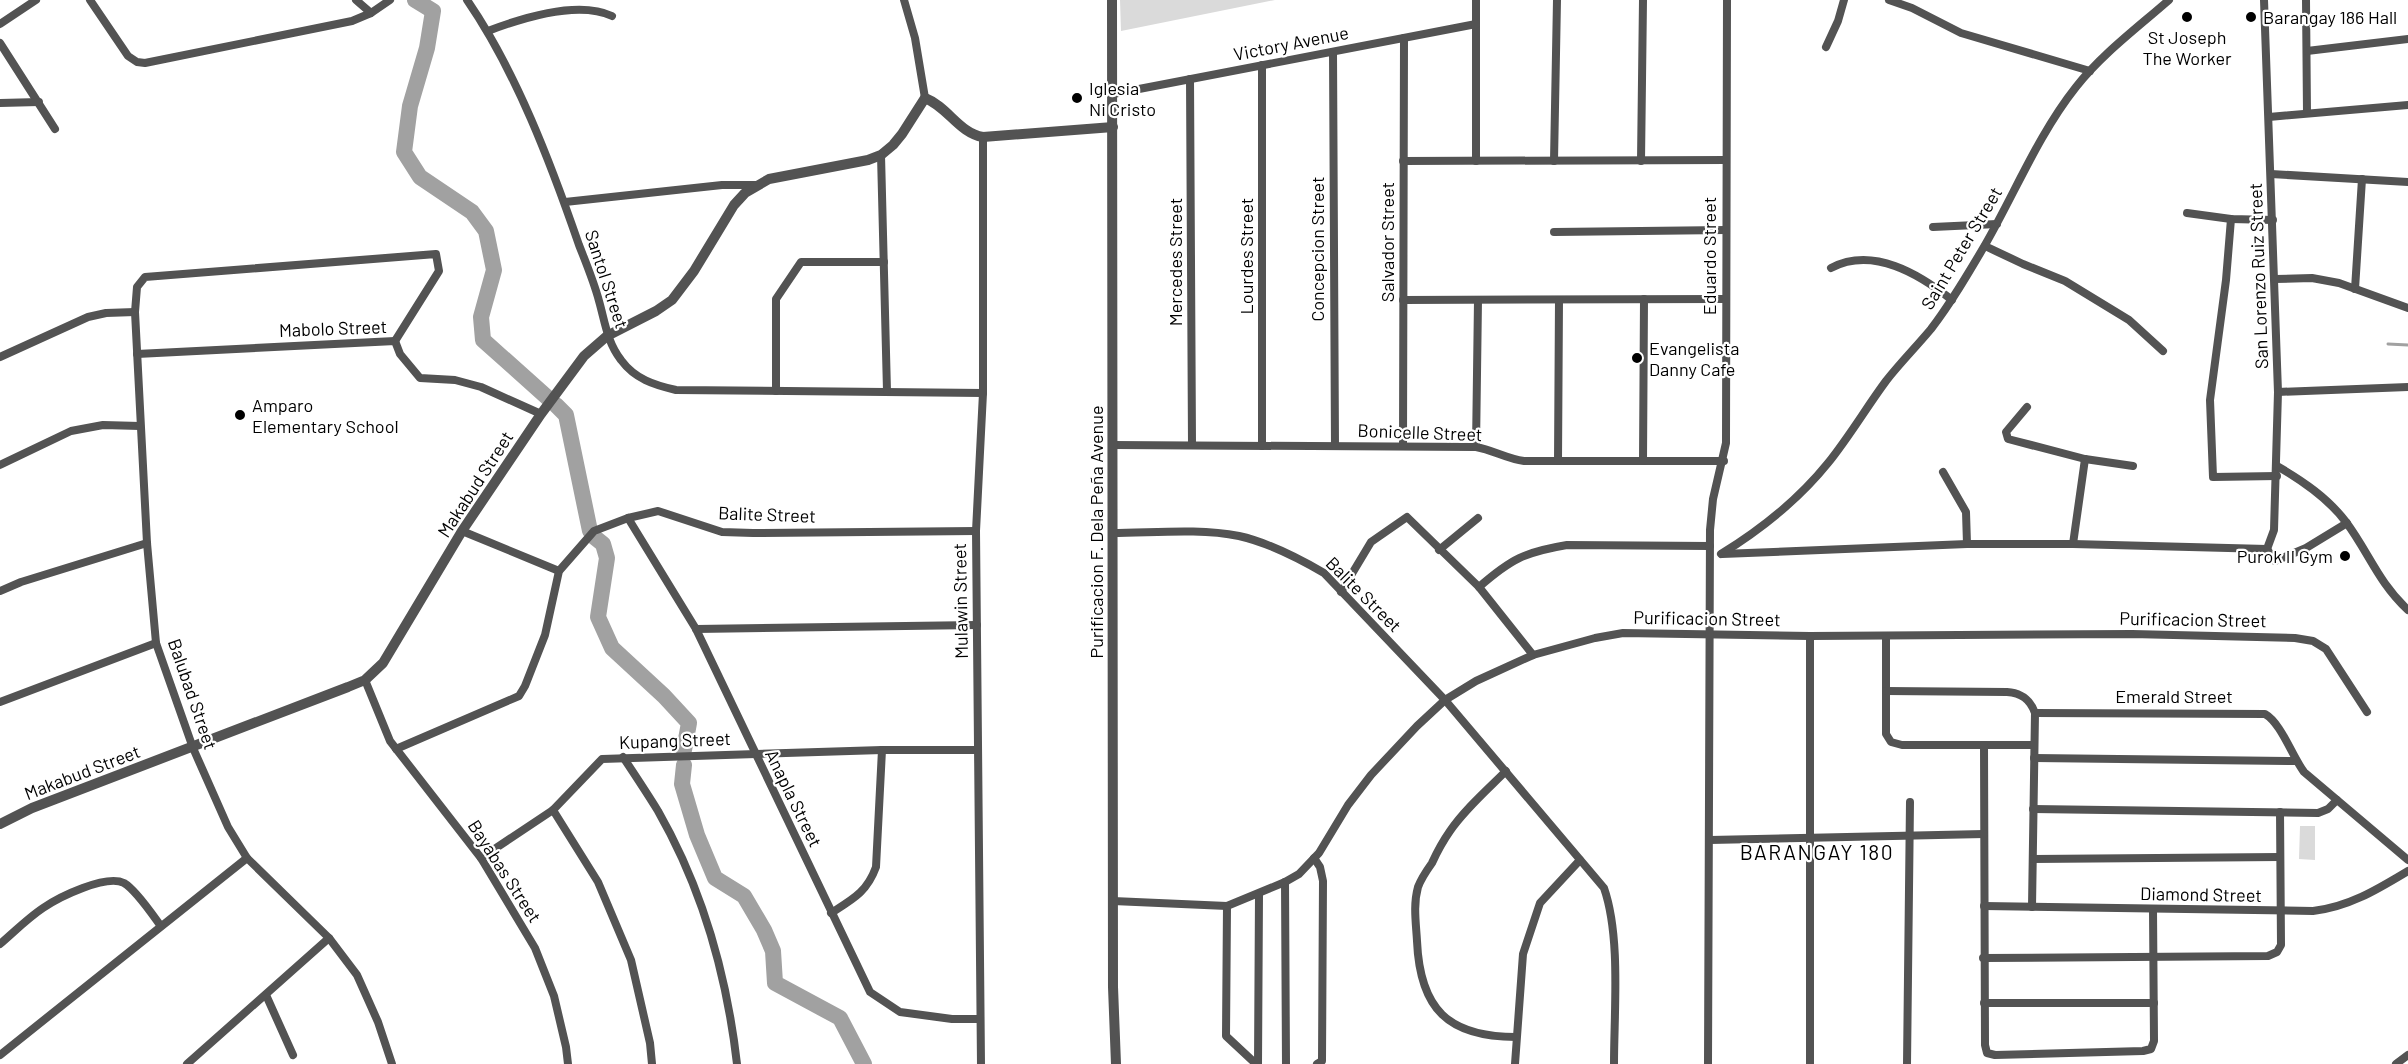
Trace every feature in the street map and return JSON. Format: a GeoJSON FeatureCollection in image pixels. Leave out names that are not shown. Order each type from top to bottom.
{"type":"FeatureCollection","features":[{"type":"Feature","properties":{"kind":"street"},"geometry":{"type":"LineString","coordinates":[[0,24],[36,0]]}},
{"type":"Feature","properties":{"kind":"street"},"geometry":{"type":"LineString","coordinates":[[90,0],[128,56],[136,62],[145,63],[351,21],[371,13],[390,0]]}},
{"type":"Feature","properties":{"kind":"street"},"geometry":{"type":"LineString","coordinates":[[356,0],[371,13]]}},
{"type":"Feature","properties":{"kind":"street","name":"Santol Street"},"geometry":{"type":"LineString","coordinates":[[467,0],[488,31],[524,104],[565,202],[599,301],[607,336],[621,361],[636,375],[653,385],[676,390],[983,393]]}},
{"type":"Feature","properties":{"kind":"street"},"geometry":{"type":"LineString","coordinates":[[904,0],[915,38],[925,98],[945,109],[968,132],[982,137],[1113,127]]}},
{"type":"Feature","properties":{"kind":"street","name":"Purificacion F. Dela Peña Avenue"},"geometry":{"type":"LineString","coordinates":[[1112,0],[1113,996],[1116,1064]]}},
{"type":"Feature","properties":{"kind":"street"},"geometry":{"type":"LineString","coordinates":[[1476,0],[1476,161]]}},
{"type":"Feature","properties":{"kind":"street"},"geometry":{"type":"LineString","coordinates":[[1554,161],[1557,0]]}},
{"type":"Feature","properties":{"kind":"street"},"geometry":{"type":"LineString","coordinates":[[1641,161],[1643,0]]}},
{"type":"Feature","properties":{"kind":"street","name":"Eduardo Street"},"geometry":{"type":"LineString","coordinates":[[1708,1064],[1710,546],[1713,499],[1724,461],[1726,443],[1727,0]]}},
{"type":"Feature","properties":{"kind":"street"},"geometry":{"type":"LineString","coordinates":[[1826,46],[1838,21],[1844,0]]}},
{"type":"Feature","properties":{"kind":"street"},"geometry":{"type":"LineString","coordinates":[[1889,0],[1912,8],[1960,33],[2090,71]]}},
{"type":"Feature","properties":{"kind":"street","name":"Saint Peter Street"},"geometry":{"type":"LineString","coordinates":[[1721,554],[1744,540],[1804,490],[1828,463],[1887,380],[1952,300],[1985,246],[2060,111],[2090,71],[2169,0]]}},
{"type":"Feature","properties":{"kind":"street","name":"San Lorenzo Ruiz Street"},"geometry":{"type":"LineString","coordinates":[[2264,0],[2278,392],[2274,530],[2267,549]]}},
{"type":"Feature","properties":{"kind":"street"},"geometry":{"type":"LineString","coordinates":[[2306,0],[2307,113]]}},
{"type":"Feature","properties":{"kind":"street"},"geometry":{"type":"LineString","coordinates":[[488,31],[511,22],[564,11],[589,9],[612,15]]}},
{"type":"Feature","properties":{"kind":"street","name":"Victory Avenue"},"geometry":{"type":"LineString","coordinates":[[1113,94],[1476,24]]}},
{"type":"Feature","properties":{"kind":"street","name":"Salvador Street"},"geometry":{"type":"LineString","coordinates":[[1403,446],[1404,38]]}},
{"type":"Feature","properties":{"kind":"street"},"geometry":{"type":"LineString","coordinates":[[2307,51],[2408,39]]}},
{"type":"Feature","properties":{"kind":"street"},"geometry":{"type":"LineString","coordinates":[[0,43],[55,129]]}},
{"type":"Feature","properties":{"kind":"street","name":"Concepcion Street"},"geometry":{"type":"LineString","coordinates":[[1332,52],[1335,446]]}},
{"type":"Feature","properties":{"kind":"street","name":"Lourdes Street"},"geometry":{"type":"LineString","coordinates":[[1262,65],[1262,446]]}},
{"type":"Feature","properties":{"kind":"street","name":"Mercedes Street"},"geometry":{"type":"LineString","coordinates":[[1190,79],[1192,446]]}},
{"type":"Feature","properties":{"kind":"street","name":"Makabud Street"},"geometry":{"type":"LineString","coordinates":[[0,824],[32,808],[365,680],[383,663],[462,531],[541,414],[584,356],[607,336],[672,300],[694,271],[734,205],[757,185],[784,176],[868,160],[881,154],[902,134],[925,98]]}},
{"type":"Feature","properties":{"kind":"street"},"geometry":{"type":"LineString","coordinates":[[0,103],[39,102]]}},
{"type":"Feature","properties":{"kind":"street"},"geometry":{"type":"LineString","coordinates":[[2269,117],[2408,105]]}},
{"type":"Feature","properties":{"kind":"street","name":"Mulawin Street"},"geometry":{"type":"LineString","coordinates":[[981,1064],[976,531],[983,393],[982,137]]}},
{"type":"Feature","properties":{"kind":"street"},"geometry":{"type":"LineString","coordinates":[[881,154],[887,391]]}},
{"type":"Feature","properties":{"kind":"street"},"geometry":{"type":"LineString","coordinates":[[1403,161],[1726,160]]}},
{"type":"Feature","properties":{"kind":"street"},"geometry":{"type":"LineString","coordinates":[[2271,174],[2408,182]]}},
{"type":"Feature","properties":{"kind":"street"},"geometry":{"type":"LineString","coordinates":[[2355,289],[2362,179]]}},
{"type":"Feature","properties":{"kind":"street"},"geometry":{"type":"LineString","coordinates":[[565,202],[722,185],[757,185]]}},
{"type":"Feature","properties":{"kind":"street"},"geometry":{"type":"LineString","coordinates":[[2187,213],[2231,219],[2273,220]]}},
{"type":"Feature","properties":{"kind":"street"},"geometry":{"type":"LineString","coordinates":[[2231,219],[2226,280],[2212,380],[2213,477],[2277,476]]}},
{"type":"Feature","properties":{"kind":"street"},"geometry":{"type":"LineString","coordinates":[[1933,227],[1997,224]]}},
{"type":"Feature","properties":{"kind":"street"},"geometry":{"type":"LineString","coordinates":[[1554,232],[1726,230]]}},
{"type":"Feature","properties":{"kind":"street"},"geometry":{"type":"LineString","coordinates":[[1985,246],[2065,280],[2129,320],[2163,351]]}},
{"type":"Feature","properties":{"kind":"street","name":"Balubad Street"},"geometry":{"type":"LineString","coordinates":[[392,1064],[378,1022],[357,975],[329,938],[247,858],[228,827],[193,748],[156,643],[140,426],[136,287],[145,277],[436,254],[439,271],[395,341]]}},
{"type":"Feature","properties":{"kind":"street"},"geometry":{"type":"LineString","coordinates":[[1831,268],[1843,261],[1869,259],[1921,277],[1952,300]]}},
{"type":"Feature","properties":{"kind":"street"},"geometry":{"type":"LineString","coordinates":[[776,391],[776,299],[801,262],[884,262]]}},
{"type":"Feature","properties":{"kind":"street"},"geometry":{"type":"LineString","coordinates":[[2275,279],[2312,278],[2355,289],[2408,308]]}},
{"type":"Feature","properties":{"kind":"street"},"geometry":{"type":"LineString","coordinates":[[1643,461],[1644,299]]}},
{"type":"Feature","properties":{"kind":"street"},"geometry":{"type":"LineString","coordinates":[[1403,300],[1725,299]]}},
{"type":"Feature","properties":{"kind":"street"},"geometry":{"type":"LineString","coordinates":[[1476,447],[1478,300]]}},
{"type":"Feature","properties":{"kind":"street"},"geometry":{"type":"LineString","coordinates":[[1558,461],[1559,300]]}},
{"type":"Feature","properties":{"kind":"street"},"geometry":{"type":"LineString","coordinates":[[0,357],[88,317],[106,313],[135,312]]}},
{"type":"Feature","properties":{"kind":"street","name":"Mabolo Street"},"geometry":{"type":"LineString","coordinates":[[137,354],[395,341],[400,354],[420,378],[455,380],[481,387],[541,414]]}},
{"type":"Feature","properties":{"kind":"street"},"geometry":{"type":"LineString","coordinates":[[2278,392],[2408,387]]}},
{"type":"Feature","properties":{"kind":"street"},"geometry":{"type":"LineString","coordinates":[[2027,407],[2006,432],[2008,439],[2085,459],[2133,466]]}},
{"type":"Feature","properties":{"kind":"street"},"geometry":{"type":"LineString","coordinates":[[0,465],[71,431],[103,425],[140,426]]}},
{"type":"Feature","properties":{"kind":"street","name":"Bonicelle Street"},"geometry":{"type":"LineString","coordinates":[[1113,445],[1476,447],[1516,460],[1724,461]]}},
{"type":"Feature","properties":{"kind":"street"},"geometry":{"type":"LineString","coordinates":[[2073,544],[2085,459]]}},
{"type":"Feature","properties":{"kind":"street"},"geometry":{"type":"LineString","coordinates":[[2277,466],[2329,502],[2348,523],[2385,587],[2408,610]]}},
{"type":"Feature","properties":{"kind":"street"},"geometry":{"type":"LineString","coordinates":[[1943,472],[1966,512],[1967,544]]}},
{"type":"Feature","properties":{"kind":"street","name":"Balite Street"},"geometry":{"type":"LineString","coordinates":[[396,749],[519,696],[545,635],[559,571],[594,531],[628,518],[658,511],[722,532],[743,533],[976,531]]}},
{"type":"Feature","properties":{"kind":"street"},"geometry":{"type":"LineString","coordinates":[[1341,592],[1371,542],[1407,517],[1479,587],[1533,655]]}},
{"type":"Feature","properties":{"kind":"street","name":"Anapla Street"},"geometry":{"type":"LineString","coordinates":[[628,518],[696,629],[870,993],[900,1012],[952,1019],[980,1019]]}},
{"type":"Feature","properties":{"kind":"street"},"geometry":{"type":"LineString","coordinates":[[1439,550],[1478,518]]}},
{"type":"Feature","properties":{"kind":"street"},"geometry":{"type":"LineString","coordinates":[[1710,558],[1721,554],[1967,544],[2073,544],[2267,549],[2275,561],[2306,548],[2348,523]]}},
{"type":"Feature","properties":{"kind":"street"},"geometry":{"type":"LineString","coordinates":[[462,531],[559,571]]}},
{"type":"Feature","properties":{"kind":"street","name":"Balite Street"},"geometry":{"type":"LineString","coordinates":[[1112,533],[1179,532],[1241,537],[1306,562],[1324,573],[1445,700],[1580,860]]}},
{"type":"Feature","properties":{"kind":"street"},"geometry":{"type":"LineString","coordinates":[[0,591],[21,582],[147,543]]}},
{"type":"Feature","properties":{"kind":"street"},"geometry":{"type":"LineString","coordinates":[[1479,587],[1514,559],[1527,553],[1549,548],[1567,545],[1710,546]]}},
{"type":"Feature","properties":{"kind":"street"},"geometry":{"type":"LineString","coordinates":[[696,629],[977,625]]}},
{"type":"Feature","properties":{"kind":"street","name":"Purificacion Street"},"geometry":{"type":"LineString","coordinates":[[1113,902],[1227,906],[1285,882],[1299,874],[1314,858],[1371,775],[1445,700],[1497,671],[1533,655],[1623,633],[1810,636],[2132,634],[2245,636],[2305,640],[2319,644],[2332,656],[2367,712]]}},
{"type":"Feature","properties":{"kind":"street"},"geometry":{"type":"LineString","coordinates":[[1810,636],[1810,1064]]}},
{"type":"Feature","properties":{"kind":"street"},"geometry":{"type":"LineString","coordinates":[[1886,636],[1886,734],[1891,742],[1902,745],[2034,745]]}},
{"type":"Feature","properties":{"kind":"street"},"geometry":{"type":"LineString","coordinates":[[0,702],[156,643]]}},
{"type":"Feature","properties":{"kind":"street","name":"Bayabas Street"},"geometry":{"type":"LineString","coordinates":[[365,680],[390,741],[481,858],[535,948],[554,996],[567,1047],[568,1064]]}},
{"type":"Feature","properties":{"kind":"street"},"geometry":{"type":"LineString","coordinates":[[1886,691],[2015,693],[2032,705],[2035,713],[2032,907]]}},
{"type":"Feature","properties":{"kind":"street","name":"Emerald Street"},"geometry":{"type":"LineString","coordinates":[[2035,713],[2265,714],[2274,721],[2296,761],[2314,781],[2408,860]]}},
{"type":"Feature","properties":{"kind":"street"},"geometry":{"type":"LineString","coordinates":[[1984,745],[1983,958],[1987,1053],[1995,1055],[2151,1049],[2154,1041],[2153,910]]}},
{"type":"Feature","properties":{"kind":"street"},"geometry":{"type":"LineString","coordinates":[[831,913],[855,898],[871,882],[876,867],[882,750]]}},
{"type":"Feature","properties":{"kind":"street","name":"Kupang Street"},"geometry":{"type":"LineString","coordinates":[[481,858],[553,810],[602,759],[882,750],[977,750]]}},
{"type":"Feature","properties":{"kind":"street"},"geometry":{"type":"LineString","coordinates":[[623,757],[658,813],[687,872],[706,923],[727,997],[737,1064]]}},
{"type":"Feature","properties":{"kind":"street"},"geometry":{"type":"LineString","coordinates":[[2034,758],[2296,761]]}},
{"type":"Feature","properties":{"kind":"street"},"geometry":{"type":"LineString","coordinates":[[1506,771],[1450,831],[1419,885],[1415,910],[1417,950],[1422,983],[1432,1002],[1445,1017],[1470,1033],[1493,1037],[1516,1037]]}},
{"type":"Feature","properties":{"kind":"street"},"geometry":{"type":"LineString","coordinates":[[2033,809],[2318,813],[2328,809],[2337,800]]}},
{"type":"Feature","properties":{"kind":"street"},"geometry":{"type":"LineString","coordinates":[[1907,1064],[1910,802]]}},
{"type":"Feature","properties":{"kind":"street"},"geometry":{"type":"LineString","coordinates":[[553,810],[598,882],[631,960],[650,1043],[652,1064]]}},
{"type":"Feature","properties":{"kind":"street"},"geometry":{"type":"LineString","coordinates":[[1983,958],[2268,956],[2277,952],[2282,945],[2280,812]]}},
{"type":"Feature","properties":{"kind":"street"},"geometry":{"type":"LineString","coordinates":[[1710,840],[1984,834]]}},
{"type":"Feature","properties":{"kind":"street"},"geometry":{"type":"LineString","coordinates":[[2033,859],[2280,857]]}},
{"type":"Feature","properties":{"kind":"street"},"geometry":{"type":"LineString","coordinates":[[0,1055],[247,858]]}},
{"type":"Feature","properties":{"kind":"street"},"geometry":{"type":"LineString","coordinates":[[1314,858],[1320,867],[1323,881],[1322,1060],[1317,1064]]}},
{"type":"Feature","properties":{"kind":"street"},"geometry":{"type":"LineString","coordinates":[[1515,1064],[1523,954],[1533,922],[1540,903],[1580,860],[1604,888],[1611,907],[1614,934],[1614,1064]]}},
{"type":"Feature","properties":{"kind":"street","name":"Diamond Street"},"geometry":{"type":"LineString","coordinates":[[1984,906],[2313,912],[2350,903],[2408,871]]}},
{"type":"Feature","properties":{"kind":"street"},"geometry":{"type":"LineString","coordinates":[[0,944],[43,907],[74,891],[108,881],[118,881],[128,885],[160,926]]}},
{"type":"Feature","properties":{"kind":"street"},"geometry":{"type":"LineString","coordinates":[[1285,882],[1286,1064]]}},
{"type":"Feature","properties":{"kind":"street"},"geometry":{"type":"LineString","coordinates":[[1257,1064],[1258,895]]}},
{"type":"Feature","properties":{"kind":"street"},"geometry":{"type":"LineString","coordinates":[[1227,906],[1226,1036],[1257,1064]]}},
{"type":"Feature","properties":{"kind":"street"},"geometry":{"type":"LineString","coordinates":[[187,1064],[329,938]]}},
{"type":"Feature","properties":{"kind":"street"},"geometry":{"type":"LineString","coordinates":[[266,995],[293,1055]]}},
{"type":"Feature","properties":{"kind":"street"},"geometry":{"type":"LineString","coordinates":[[1984,1003],[2154,1003]]}},
{"type":"Feature","properties":{"kind":"street"},"geometry":{"type":"LineString","coordinates":[[2396,1064],[2408,1055]]}},
{"type":"Feature","properties":{"kind":"shaded area"},"geometry":{"type":"Polygon","coordinates":[[[1120,0],[1275,0],[1121,31],[1120,0]]]}},
{"type":"Feature","properties":{"kind":"shaded area"},"geometry":{"type":"Polygon","coordinates":[[[2300,826],[2315,826],[2315,860],[2299,859],[2300,826]]]}},
{"type":"Feature","properties":{"kind":"waterway"},"geometry":{"type":"LineString","coordinates":[[415,0],[433,11],[427,48],[410,106],[404,152],[420,177],[472,212],[486,231],[494,270],[481,317],[483,340],[549,399]]}},
{"type":"Feature","properties":{"kind":"waterway"},"geometry":{"type":"LineString","coordinates":[[2388,344],[2408,345]]}},
{"type":"Feature","properties":{"kind":"waterway"},"geometry":{"type":"LineString","coordinates":[[556,405],[566,415],[590,531]]}},
{"type":"Feature","properties":{"kind":"waterway"},"geometry":{"type":"LineString","coordinates":[[593,536],[603,544],[607,558],[598,617],[612,648],[664,696],[689,723],[684,750]]}},
{"type":"Feature","properties":{"kind":"waterway"},"geometry":{"type":"LineString","coordinates":[[684,765],[682,784],[697,835],[715,878],[744,896],[764,930],[773,951],[775,983],[840,1018],[864,1064]]}},
{"type":"Feature","properties":{"kind":"place","name":"St Joseph The Worker"},"geometry":{"type":"Point","coordinates":[2187,17]}},
{"type":"Feature","properties":{"kind":"place","name":"Barangay 186 Hall"},"geometry":{"type":"Point","coordinates":[2251,17]}},
{"type":"Feature","properties":{"kind":"place","name":"Iglesia Ni Cristo"},"geometry":{"type":"Point","coordinates":[1077,98]}},
{"type":"Feature","properties":{"kind":"place","name":"Evangelista Danny Cafe"},"geometry":{"type":"Point","coordinates":[1637,358]}},
{"type":"Feature","properties":{"kind":"place","name":"Amparo Elementary School"},"geometry":{"type":"Point","coordinates":[240,415]}},
{"type":"Feature","properties":{"kind":"place","name":"Purok II Gym"},"geometry":{"type":"Point","coordinates":[2345,556]}},
{"type":"Feature","properties":{"kind":"district","name":"BARANGAY 180"},"geometry":{"type":"Point","coordinates":[1817,851]}}]}
